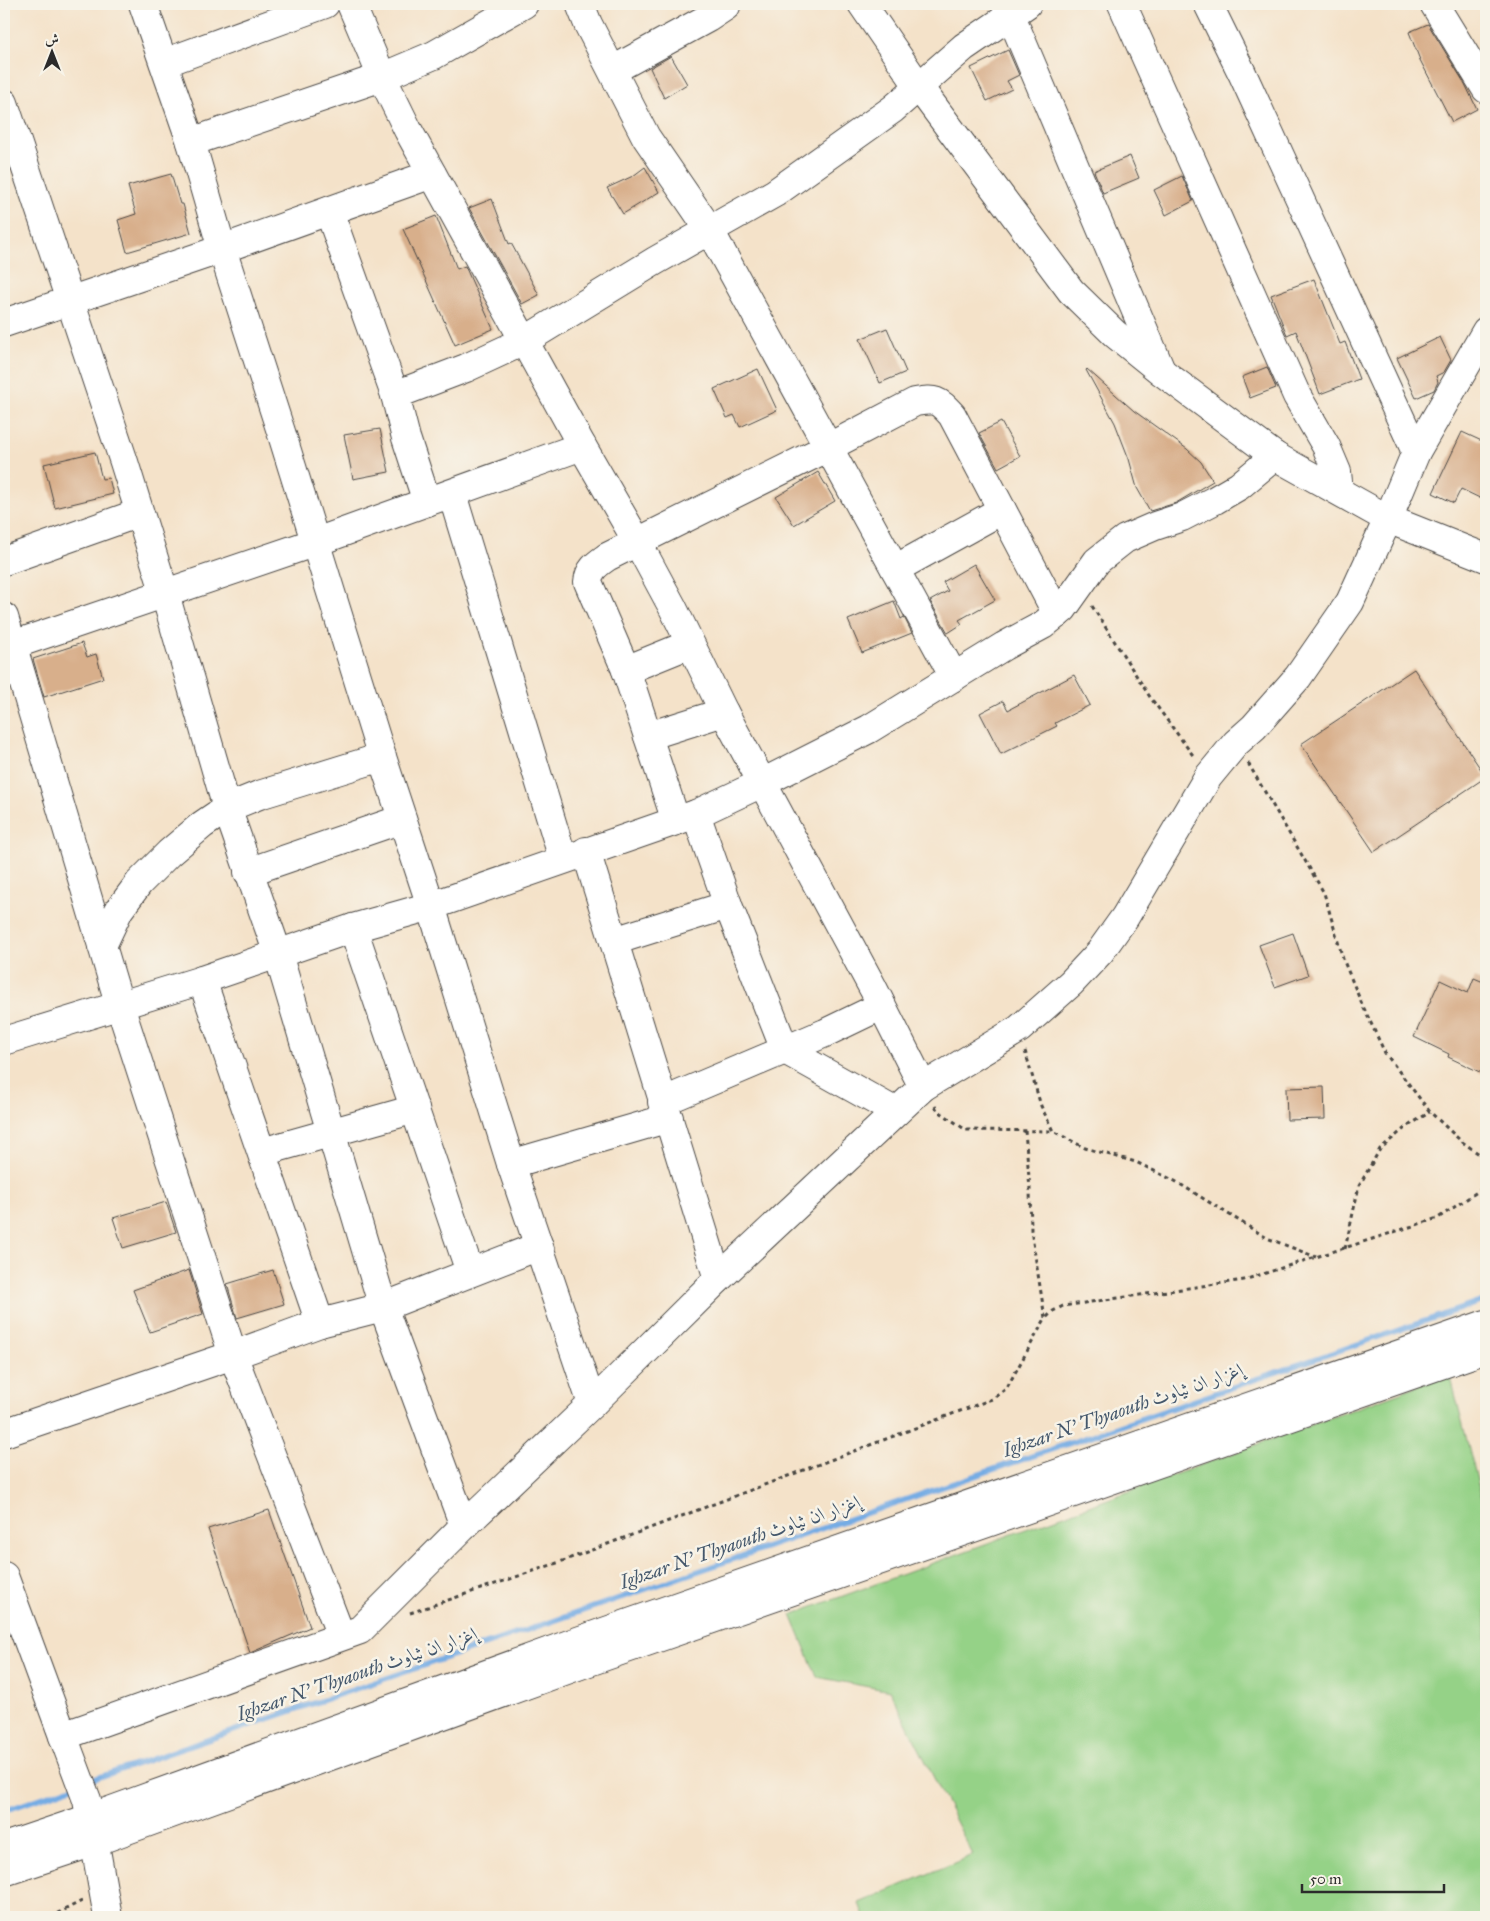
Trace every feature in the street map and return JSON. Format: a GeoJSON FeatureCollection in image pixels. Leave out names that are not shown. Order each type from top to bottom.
{"type":"FeatureCollection","features":[{"type":"Feature","properties":{"kind":"street"},"geometry":{"type":"LineString","coordinates":[[143,4],[191,142],[222,249],[316,542],[382,757],[432,906],[511,1164],[592,1404]]}},
{"type":"Feature","properties":{"kind":"street"},"geometry":{"type":"LineString","coordinates":[[164,63],[325,4]]}},
{"type":"Feature","properties":{"kind":"street"},"geometry":{"type":"LineString","coordinates":[[351,4],[382,77],[432,174],[673,608],[724,712],[923,1087]]}},
{"type":"Feature","properties":{"kind":"street"},"geometry":{"type":"LineString","coordinates":[[191,142],[382,77],[434,55],[522,4]]}},
{"type":"Feature","properties":{"kind":"street"},"geometry":{"type":"LineString","coordinates":[[580,4],[588,24],[614,70],[646,137],[709,229],[954,677]]}},
{"type":"Feature","properties":{"kind":"street"},"geometry":{"type":"LineString","coordinates":[[614,70],[708,18],[726,6],[726,4]]}},
{"type":"Feature","properties":{"kind":"street"},"geometry":{"type":"LineString","coordinates":[[862,4],[918,87],[1070,291],[1115,334],[1162,372],[1275,456],[1388,519],[1486,558]]}},
{"type":"Feature","properties":{"kind":"street"},"geometry":{"type":"LineString","coordinates":[[1122,4],[1297,396],[1326,446],[1337,472],[1339,491]]}},
{"type":"Feature","properties":{"kind":"street"},"geometry":{"type":"LineString","coordinates":[[1208,4],[1246,82],[1416,452]]}},
{"type":"Feature","properties":{"kind":"street"},"geometry":{"type":"LineString","coordinates":[[1434,4],[1486,89]]}},
{"type":"Feature","properties":{"kind":"street"},"geometry":{"type":"LineString","coordinates":[[395,395],[466,368],[524,340],[709,229],[775,193],[878,121],[964,47],[992,29],[1014,7],[1162,372]]}},
{"type":"Feature","properties":{"kind":"street"},"geometry":{"type":"LineString","coordinates":[[4,103],[165,594],[227,808],[278,954],[382,1307],[464,1526]]}},
{"type":"Feature","properties":{"kind":"street"},"geometry":{"type":"LineString","coordinates":[[4,324],[329,212],[432,174]]}},
{"type":"Feature","properties":{"kind":"street"},"geometry":{"type":"LineString","coordinates":[[329,212],[395,395],[439,498],[575,855],[614,941],[718,1279]]}},
{"type":"Feature","properties":{"kind":"street"},"geometry":{"type":"LineString","coordinates":[[63,1736],[360,1630],[718,1279],[923,1087],[1019,1029],[1071,983],[1100,952],[1125,917],[1208,777],[1236,743],[1254,727],[1298,678],[1350,602],[1416,452],[1486,331]]}},
{"type":"Feature","properties":{"kind":"street"},"geometry":{"type":"LineString","coordinates":[[896,1112],[785,1050],[728,905],[648,736],[626,670],[588,582],[588,575],[593,567],[608,557],[829,448],[915,402],[928,400],[939,402],[952,415],[1057,614]]}},
{"type":"Feature","properties":{"kind":"street"},"geometry":{"type":"LineString","coordinates":[[8,646],[316,542],[582,446]]}},
{"type":"Feature","properties":{"kind":"street"},"geometry":{"type":"LineString","coordinates":[[4,1041],[202,980],[353,928],[432,906],[686,817],[762,783],[868,729],[1043,625],[1063,610],[1097,561],[1125,539],[1182,517],[1215,500],[1239,486],[1275,456]]}},
{"type":"Feature","properties":{"kind":"street"},"geometry":{"type":"LineString","coordinates":[[895,569],[1002,510]]}},
{"type":"Feature","properties":{"kind":"street"},"geometry":{"type":"LineString","coordinates":[[4,561],[139,513]]}},
{"type":"Feature","properties":{"kind":"street"},"geometry":{"type":"LineString","coordinates":[[4,618],[8,646],[120,1006],[233,1355],[341,1636]]}},
{"type":"Feature","properties":{"kind":"street"},"geometry":{"type":"LineString","coordinates":[[626,670],[690,644]]}},
{"type":"Feature","properties":{"kind":"street"},"geometry":{"type":"LineString","coordinates":[[648,736],[724,712]]}},
{"type":"Feature","properties":{"kind":"street"},"geometry":{"type":"LineString","coordinates":[[102,946],[119,910],[139,883],[169,853],[202,825],[227,808],[259,795],[382,757]]}},
{"type":"Feature","properties":{"kind":"street"},"geometry":{"type":"LineString","coordinates":[[248,872],[402,819]]}},
{"type":"Feature","properties":{"kind":"street"},"geometry":{"type":"LineString","coordinates":[[614,941],[728,905]]}},
{"type":"Feature","properties":{"kind":"street"},"geometry":{"type":"LineString","coordinates":[[353,928],[470,1272]]}},
{"type":"Feature","properties":{"kind":"street"},"geometry":{"type":"LineString","coordinates":[[202,980],[320,1322]]}},
{"type":"Feature","properties":{"kind":"street"},"geometry":{"type":"LineString","coordinates":[[511,1164],[666,1110],[785,1050],[881,1006]]}},
{"type":"Feature","properties":{"kind":"street"},"geometry":{"type":"LineString","coordinates":[[262,1152],[415,1109]]}},
{"type":"Feature","properties":{"kind":"street"},"geometry":{"type":"LineString","coordinates":[[4,1433],[233,1355],[320,1322],[382,1307],[539,1246]]}},
{"type":"Feature","properties":{"kind":"street"},"geometry":{"type":"LineString","coordinates":[[4,1872],[90,1820],[572,1643],[1486,1324]]}},
{"type":"Feature","properties":{"kind":"street"},"geometry":{"type":"LineString","coordinates":[[4,1847],[586,1663],[1486,1349]]}},
{"type":"Feature","properties":{"kind":"street"},"geometry":{"type":"LineString","coordinates":[[4,1576],[78,1774],[90,1820],[108,1917]]}},
{"type":"Feature","properties":{"kind":"path"},"geometry":{"type":"LineString","coordinates":[[1079,586],[1150,697],[1208,777]]}},
{"type":"Feature","properties":{"kind":"path"},"geometry":{"type":"LineString","coordinates":[[1236,743],[1324,893],[1343,959],[1360,1002],[1386,1053],[1430,1112],[1461,1141],[1486,1159]]}},
{"type":"Feature","properties":{"kind":"path"},"geometry":{"type":"LineString","coordinates":[[1019,1029],[1041,1106],[1053,1131]]}},
{"type":"Feature","properties":{"kind":"path"},"geometry":{"type":"LineString","coordinates":[[923,1087],[937,1110],[966,1130],[1053,1131],[1085,1148],[1136,1162],[1175,1181],[1267,1238],[1317,1258]]}},
{"type":"Feature","properties":{"kind":"path"},"geometry":{"type":"LineString","coordinates":[[1344,1250],[1359,1186],[1380,1149],[1404,1128],[1430,1112]]}},
{"type":"Feature","properties":{"kind":"path"},"geometry":{"type":"LineString","coordinates":[[1025,1131],[1031,1230],[1045,1319]]}},
{"type":"Feature","properties":{"kind":"path"},"geometry":{"type":"LineString","coordinates":[[406,1614],[560,1562],[992,1399],[1006,1389],[1045,1319],[1053,1311],[1063,1306],[1244,1280],[1344,1250],[1438,1218],[1486,1186]]}},
{"type":"Feature","properties":{"kind":"path"},"geometry":{"type":"LineString","coordinates":[[50,1917],[102,1890]]}},
{"type":"Feature","properties":{"kind":"green space"},"geometry":{"type":"Polygon","coordinates":[[[1450,1374],[1486,1515],[1486,1917],[864,1917],[859,1903],[973,1855],[890,1691],[817,1677],[791,1615],[1450,1374]]]}},
{"type":"Feature","properties":{"kind":"building"},"geometry":{"type":"Polygon","coordinates":[[[1428,24],[1465,84],[1477,109],[1452,122],[1420,60],[1409,32],[1428,24]]]}},
{"type":"Feature","properties":{"kind":"building"},"geometry":{"type":"Polygon","coordinates":[[[1008,50],[1019,75],[1007,81],[1012,89],[987,101],[971,68],[1008,50]]]}},
{"type":"Feature","properties":{"kind":"building"},"geometry":{"type":"Polygon","coordinates":[[[671,56],[687,84],[664,98],[650,68],[671,56]]]}},
{"type":"Feature","properties":{"kind":"building"},"geometry":{"type":"Polygon","coordinates":[[[1130,156],[1139,178],[1103,193],[1094,171],[1130,156]]]}},
{"type":"Feature","properties":{"kind":"building"},"geometry":{"type":"Polygon","coordinates":[[[645,167],[659,192],[623,214],[607,188],[633,176],[645,167]]]}},
{"type":"Feature","properties":{"kind":"building"},"geometry":{"type":"Polygon","coordinates":[[[171,174],[180,204],[183,204],[191,233],[127,252],[118,220],[136,214],[128,186],[171,174]]]}},
{"type":"Feature","properties":{"kind":"building"},"geometry":{"type":"Polygon","coordinates":[[[1182,176],[1193,201],[1166,215],[1154,190],[1182,176]]]}},
{"type":"Feature","properties":{"kind":"building"},"geometry":{"type":"Polygon","coordinates":[[[492,199],[509,244],[511,243],[539,295],[522,304],[469,208],[492,199]]]}},
{"type":"Feature","properties":{"kind":"building"},"geometry":{"type":"Polygon","coordinates":[[[436,216],[457,269],[465,266],[493,329],[455,345],[403,229],[436,216]]]}},
{"type":"Feature","properties":{"kind":"building"},"geometry":{"type":"Polygon","coordinates":[[[1314,279],[1340,344],[1345,342],[1359,379],[1320,394],[1296,331],[1287,335],[1271,295],[1314,279]]]}},
{"type":"Feature","properties":{"kind":"building"},"geometry":{"type":"Polygon","coordinates":[[[887,328],[906,372],[880,383],[860,339],[887,328]]]}},
{"type":"Feature","properties":{"kind":"building"},"geometry":{"type":"Polygon","coordinates":[[[1440,337],[1451,360],[1444,372],[1436,376],[1438,382],[1434,390],[1416,398],[1397,358],[1440,337]]]}},
{"type":"Feature","properties":{"kind":"building"},"geometry":{"type":"Polygon","coordinates":[[[1267,367],[1276,388],[1250,398],[1242,377],[1267,367]]]}},
{"type":"Feature","properties":{"kind":"building"},"geometry":{"type":"Polygon","coordinates":[[[758,369],[777,410],[740,427],[734,415],[727,418],[714,389],[758,369]]]}},
{"type":"Feature","properties":{"kind":"building"},"geometry":{"type":"Polygon","coordinates":[[[1087,369],[1134,411],[1187,449],[1201,462],[1213,481],[1176,503],[1150,511],[1137,488],[1129,459],[1115,423],[1087,369]]]}},
{"type":"Feature","properties":{"kind":"building"},"geometry":{"type":"Polygon","coordinates":[[[1001,422],[1020,456],[998,468],[979,433],[1001,422]]]}},
{"type":"Feature","properties":{"kind":"building"},"geometry":{"type":"Polygon","coordinates":[[[380,429],[389,472],[353,479],[344,435],[380,429]]]}},
{"type":"Feature","properties":{"kind":"building"},"geometry":{"type":"Polygon","coordinates":[[[1462,432],[1486,443],[1486,501],[1461,489],[1454,503],[1433,493],[1462,432]]]}},
{"type":"Feature","properties":{"kind":"building"},"geometry":{"type":"Polygon","coordinates":[[[95,452],[102,479],[109,478],[113,494],[55,508],[44,464],[95,452]]]}},
{"type":"Feature","properties":{"kind":"building"},"geometry":{"type":"Polygon","coordinates":[[[818,472],[835,501],[794,525],[776,497],[818,472]]]}},
{"type":"Feature","properties":{"kind":"building"},"geometry":{"type":"Polygon","coordinates":[[[974,564],[995,600],[959,620],[962,624],[948,633],[930,601],[948,591],[943,582],[974,564]]]}},
{"type":"Feature","properties":{"kind":"building"},"geometry":{"type":"Polygon","coordinates":[[[894,601],[901,619],[904,617],[912,633],[862,653],[848,620],[894,601]]]}},
{"type":"Feature","properties":{"kind":"building"},"geometry":{"type":"Polygon","coordinates":[[[82,643],[87,657],[96,654],[103,678],[44,697],[33,659],[82,643]]]}},
{"type":"Feature","properties":{"kind":"building"},"geometry":{"type":"Polygon","coordinates":[[[1414,669],[1486,777],[1374,852],[1301,744],[1414,669]]]}},
{"type":"Feature","properties":{"kind":"building"},"geometry":{"type":"Polygon","coordinates":[[[1074,675],[1090,705],[1055,723],[1057,726],[1001,754],[980,713],[1003,701],[1008,710],[1074,675]]]}},
{"type":"Feature","properties":{"kind":"building"},"geometry":{"type":"Polygon","coordinates":[[[1293,933],[1308,975],[1275,987],[1259,945],[1293,933]]]}},
{"type":"Feature","properties":{"kind":"building"},"geometry":{"type":"Polygon","coordinates":[[[1474,978],[1486,983],[1486,1075],[1448,1057],[1449,1054],[1414,1037],[1440,980],[1468,993],[1474,978]]]}},
{"type":"Feature","properties":{"kind":"building"},"geometry":{"type":"Polygon","coordinates":[[[1324,1087],[1325,1119],[1287,1120],[1286,1088],[1324,1087]]]}},
{"type":"Feature","properties":{"kind":"building"},"geometry":{"type":"Polygon","coordinates":[[[166,1202],[176,1232],[123,1248],[113,1218],[166,1202]]]}},
{"type":"Feature","properties":{"kind":"building"},"geometry":{"type":"Polygon","coordinates":[[[189,1270],[203,1314],[150,1332],[133,1290],[189,1270]]]}},
{"type":"Feature","properties":{"kind":"building"},"geometry":{"type":"Polygon","coordinates":[[[273,1270],[284,1304],[237,1318],[227,1284],[273,1270]]]}},
{"type":"Feature","properties":{"kind":"building"},"geometry":{"type":"Polygon","coordinates":[[[269,1510],[310,1627],[250,1653],[208,1529],[269,1510]]]}},
{"type":"Feature","properties":{"kind":"waterway","name":"Ighzar N' Thyaouth إغزار ان ثياوث"},"geometry":{"type":"LineString","coordinates":[[88,1781],[1486,1300]]}},
{"type":"Feature","properties":{"kind":"waterway","name":"Ighzar N' Thyaouth إغزار ان ثياوث"},"geometry":{"type":"LineString","coordinates":[[4,1811],[75,1786]]}}]}
